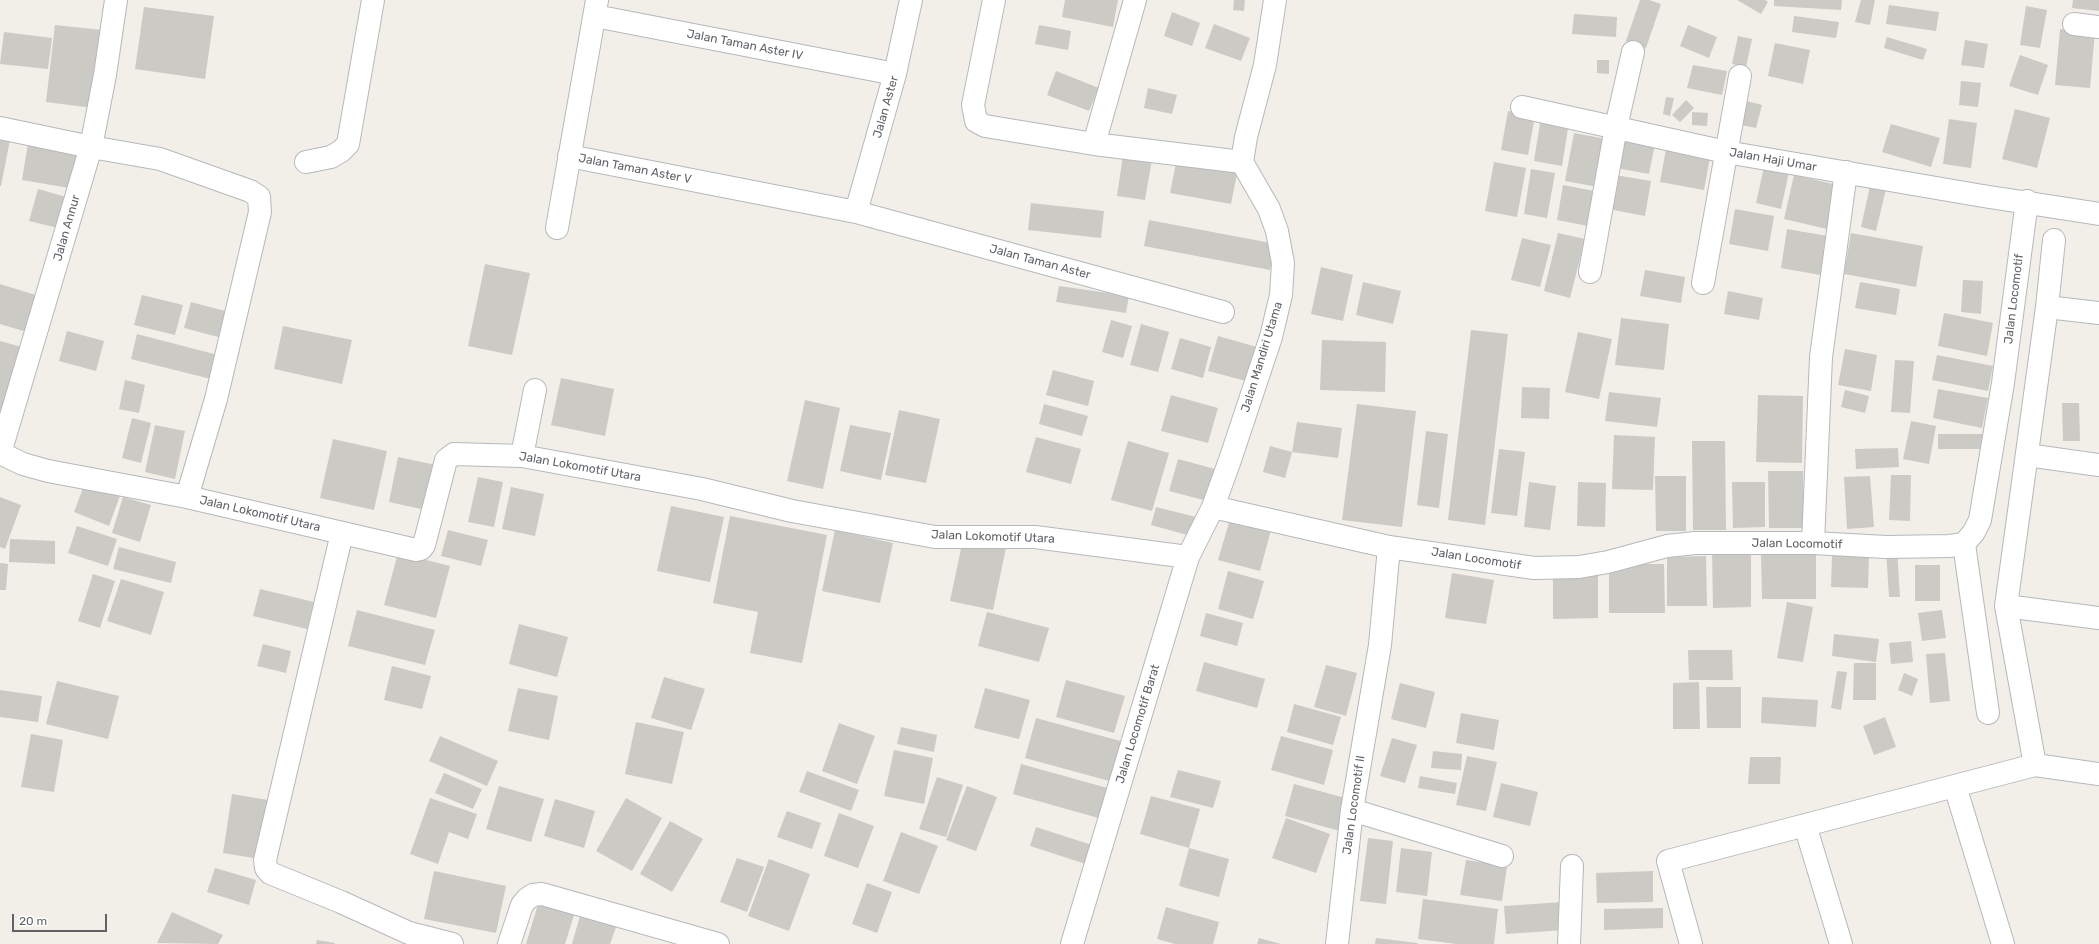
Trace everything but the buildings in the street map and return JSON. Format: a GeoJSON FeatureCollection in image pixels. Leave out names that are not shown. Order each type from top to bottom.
{"type":"FeatureCollection","features":[{"type":"Feature","properties":{"kind":"street","name":"Jalan Annur"},"geometry":{"type":"LineString","coordinates":[[0,453],[90,147],[105,75],[116,0]]}},
{"type":"Feature","properties":{"kind":"street"},"geometry":{"type":"LineString","coordinates":[[306,162],[331,157],[341,151],[348,144],[373,0]]}},
{"type":"Feature","properties":{"kind":"street","name":"Jalan Aster"},"geometry":{"type":"LineString","coordinates":[[856,212],[895,74],[911,0]]}},
{"type":"Feature","properties":{"kind":"street"},"geometry":{"type":"LineString","coordinates":[[994,0],[973,105],[976,121],[985,126],[1094,144],[1242,162],[1246,137],[1265,65],[1275,0]]}},
{"type":"Feature","properties":{"kind":"street"},"geometry":{"type":"LineString","coordinates":[[1094,144],[1135,0]]}},
{"type":"Feature","properties":{"kind":"street","name":"Jalan Taman Aster IV"},"geometry":{"type":"LineString","coordinates":[[596,8],[895,74]]}},
{"type":"Feature","properties":{"kind":"street","name":"Jalan Taman Aster V"},"geometry":{"type":"LineString","coordinates":[[596,8],[569,156],[856,212]]}},
{"type":"Feature","properties":{"kind":"street"},"geometry":{"type":"LineString","coordinates":[[2074,24],[2099,27]]}},
{"type":"Feature","properties":{"kind":"street"},"geometry":{"type":"LineString","coordinates":[[1590,272],[1616,127],[1633,52]]}},
{"type":"Feature","properties":{"kind":"street"},"geometry":{"type":"LineString","coordinates":[[1703,284],[1740,76]]}},
{"type":"Feature","properties":{"kind":"street","name":"Jalan Haji Umar"},"geometry":{"type":"LineString","coordinates":[[1522,107],[1726,152],[1983,196],[2026,201]]}},
{"type":"Feature","properties":{"kind":"street"},"geometry":{"type":"LineString","coordinates":[[0,128],[90,147],[160,159],[250,191],[258,197],[260,212],[216,399],[187,497]]}},
{"type":"Feature","properties":{"kind":"street"},"geometry":{"type":"LineString","coordinates":[[557,228],[569,156]]}},
{"type":"Feature","properties":{"kind":"street","name":"Jalan Mandiri Utama"},"geometry":{"type":"LineString","coordinates":[[1213,507],[1271,337],[1281,294],[1283,271],[1281,250],[1269,209],[1242,162]]}},
{"type":"Feature","properties":{"kind":"street"},"geometry":{"type":"LineString","coordinates":[[1813,543],[1821,357],[1846,172]]}},
{"type":"Feature","properties":{"kind":"street"},"geometry":{"type":"LineString","coordinates":[[2026,201],[2099,214]]}},
{"type":"Feature","properties":{"kind":"street","name":"Jalan Locomotif"},"geometry":{"type":"LineString","coordinates":[[1213,507],[1389,547],[1534,568],[1579,567],[1608,562],[1674,545],[1695,543],[1813,543],[1886,547],[1949,546],[1964,544],[1974,532],[1980,520],[2003,383],[2026,201]]}},
{"type":"Feature","properties":{"kind":"street","name":"Jalan Taman Aster"},"geometry":{"type":"LineString","coordinates":[[856,212],[1223,312]]}},
{"type":"Feature","properties":{"kind":"street"},"geometry":{"type":"LineString","coordinates":[[2035,765],[2006,606],[2047,307],[2054,240]]}},
{"type":"Feature","properties":{"kind":"street"},"geometry":{"type":"LineString","coordinates":[[2047,307],[2099,313]]}},
{"type":"Feature","properties":{"kind":"street"},"geometry":{"type":"LineString","coordinates":[[522,456],[535,390]]}},
{"type":"Feature","properties":{"kind":"street","name":"Jalan Lokomotif Utara"},"geometry":{"type":"LineString","coordinates":[[0,453],[23,464],[48,471],[187,497],[416,550],[421,549],[424,545],[446,460],[454,454],[522,456],[702,489],[792,511],[935,537],[1035,537],[1188,557]]}},
{"type":"Feature","properties":{"kind":"street"},"geometry":{"type":"LineString","coordinates":[[2026,455],[2099,465]]}},
{"type":"Feature","properties":{"kind":"street","name":"Jalan Locomotif Barat"},"geometry":{"type":"LineString","coordinates":[[1072,944],[1188,557],[1213,507]]}},
{"type":"Feature","properties":{"kind":"street"},"geometry":{"type":"LineString","coordinates":[[342,533],[265,860],[266,868],[270,873],[341,902],[407,939],[452,944]]}},
{"type":"Feature","properties":{"kind":"street"},"geometry":{"type":"LineString","coordinates":[[1964,544],[1988,713]]}},
{"type":"Feature","properties":{"kind":"street","name":"Jalan Locomotif II"},"geometry":{"type":"LineString","coordinates":[[1337,944],[1352,810],[1377,666],[1389,547]]}},
{"type":"Feature","properties":{"kind":"street"},"geometry":{"type":"LineString","coordinates":[[2006,606],[2099,618]]}},
{"type":"Feature","properties":{"kind":"street"},"geometry":{"type":"LineString","coordinates":[[1691,944],[1668,861],[2035,765],[2099,774]]}},
{"type":"Feature","properties":{"kind":"street"},"geometry":{"type":"LineString","coordinates":[[1955,786],[2003,944]]}},
{"type":"Feature","properties":{"kind":"street"},"geometry":{"type":"LineString","coordinates":[[1352,810],[1502,856]]}},
{"type":"Feature","properties":{"kind":"street"},"geometry":{"type":"LineString","coordinates":[[1805,825],[1841,944]]}},
{"type":"Feature","properties":{"kind":"street"},"geometry":{"type":"LineString","coordinates":[[1570,944],[1572,866]]}},
{"type":"Feature","properties":{"kind":"street"},"geometry":{"type":"LineString","coordinates":[[509,944],[522,905],[527,899],[534,895],[542,894],[718,944]]}}]}
